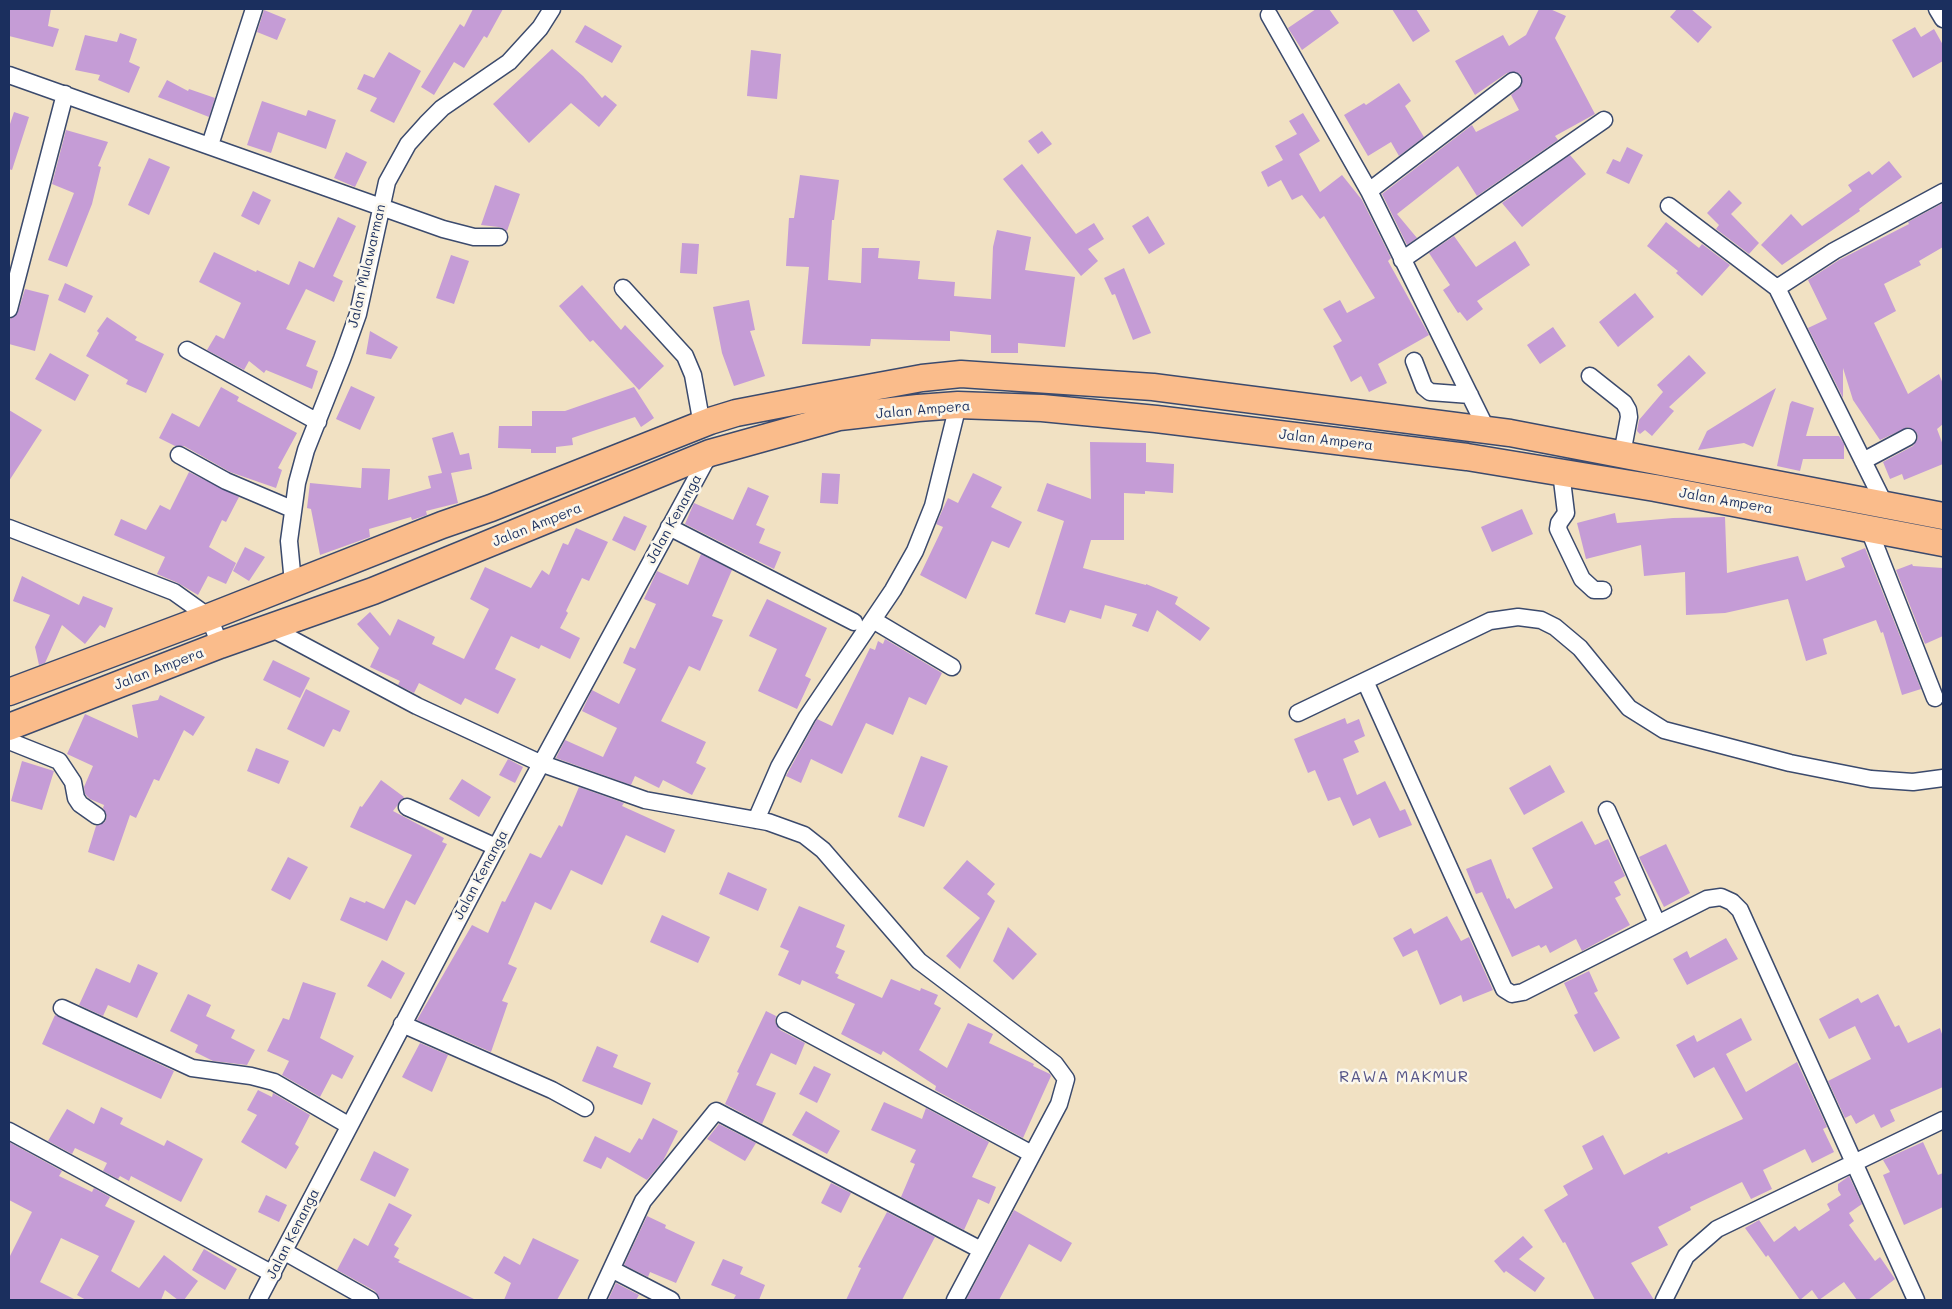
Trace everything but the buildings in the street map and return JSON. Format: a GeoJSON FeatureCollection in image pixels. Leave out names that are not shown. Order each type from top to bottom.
{"type":"FeatureCollection","features":[{"type":"Feature","properties":{"kind":"main road","name":"Jalan Ampera"},"geometry":{"type":"LineString","coordinates":[[9,692],[491,508],[676,433],[745,411],[922,378],[961,374],[1153,387],[1510,434],[1943,516]]}},
{"type":"Feature","properties":{"kind":"main road","name":"Jalan Ampera"},"geometry":{"type":"LineString","coordinates":[[9,727],[220,645],[373,591],[710,453],[839,418],[958,405],[1042,408],[1156,419],[1467,457],[1655,488],[1868,527],[1943,543]]}},
{"type":"Feature","properties":{"kind":"main road"},"geometry":{"type":"LineString","coordinates":[[1655,488],[1661,462]]}},
{"type":"Feature","properties":{"kind":"street"},"geometry":{"type":"LineString","coordinates":[[210,145],[254,9]]}},
{"type":"Feature","properties":{"kind":"street","name":"Jalan Mulawarman"},"geometry":{"type":"LineString","coordinates":[[293,583],[289,541],[292,509],[306,450],[358,314],[387,182],[408,144],[442,108],[509,62],[536,33],[552,9]]}},
{"type":"Feature","properties":{"kind":"street"},"geometry":{"type":"LineString","coordinates":[[1937,9],[1943,19]]}},
{"type":"Feature","properties":{"kind":"street"},"geometry":{"type":"LineString","coordinates":[[1269,15],[1369,191],[1488,432]]}},
{"type":"Feature","properties":{"kind":"street"},"geometry":{"type":"LineString","coordinates":[[9,75],[443,229],[474,237],[499,237]]}},
{"type":"Feature","properties":{"kind":"street"},"geometry":{"type":"LineString","coordinates":[[1369,191],[1513,81]]}},
{"type":"Feature","properties":{"kind":"street"},"geometry":{"type":"LineString","coordinates":[[9,309],[64,94]]}},
{"type":"Feature","properties":{"kind":"street"},"geometry":{"type":"LineString","coordinates":[[1402,260],[1604,120]]}},
{"type":"Feature","properties":{"kind":"street"},"geometry":{"type":"LineString","coordinates":[[1777,288],[1834,251],[1943,192]]}},
{"type":"Feature","properties":{"kind":"street"},"geometry":{"type":"LineString","coordinates":[[1669,206],[1777,288],[1885,505]]}},
{"type":"Feature","properties":{"kind":"street"},"geometry":{"type":"LineString","coordinates":[[623,288],[685,356],[693,375],[702,425]]}},
{"type":"Feature","properties":{"kind":"street"},"geometry":{"type":"LineString","coordinates":[[187,350],[318,422]]}},
{"type":"Feature","properties":{"kind":"street"},"geometry":{"type":"LineString","coordinates":[[1414,361],[1424,387],[1430,392],[1470,395]]}},
{"type":"Feature","properties":{"kind":"street"},"geometry":{"type":"LineString","coordinates":[[1590,376],[1624,404],[1628,410],[1629,417],[1622,454]]}},
{"type":"Feature","properties":{"kind":"street"},"geometry":{"type":"LineString","coordinates":[[756,820],[779,767],[807,717],[872,620],[915,551],[933,506],[958,405]]}},
{"type":"Feature","properties":{"kind":"street"},"geometry":{"type":"LineString","coordinates":[[1863,461],[1908,437]]}},
{"type":"Feature","properties":{"kind":"street","name":"Jalan Kenanga"},"geometry":{"type":"LineString","coordinates":[[258,1300],[348,1125],[540,763],[710,453]]}},
{"type":"Feature","properties":{"kind":"street"},"geometry":{"type":"LineString","coordinates":[[178,454],[226,481],[292,509]]}},
{"type":"Feature","properties":{"kind":"street"},"geometry":{"type":"LineString","coordinates":[[1561,472],[1566,513],[1559,523],[1558,529],[1582,579],[1594,590],[1603,590]]}},
{"type":"Feature","properties":{"kind":"street"},"geometry":{"type":"LineString","coordinates":[[669,527],[854,622]]}},
{"type":"Feature","properties":{"kind":"street"},"geometry":{"type":"LineString","coordinates":[[1868,527],[1935,698]]}},
{"type":"Feature","properties":{"kind":"street"},"geometry":{"type":"LineString","coordinates":[[9,528],[174,592],[209,616],[220,645]]}},
{"type":"Feature","properties":{"kind":"street"},"geometry":{"type":"LineString","coordinates":[[1298,713],[1490,621],[1518,616],[1541,620],[1555,627],[1580,648],[1629,708],[1664,730],[1780,760],[1871,780],[1913,782],[1943,778]]}},
{"type":"Feature","properties":{"kind":"street"},"geometry":{"type":"LineString","coordinates":[[872,620],[952,667]]}},
{"type":"Feature","properties":{"kind":"street"},"geometry":{"type":"LineString","coordinates":[[269,627],[417,706],[540,763],[645,800],[756,820],[804,835],[824,850],[919,961],[1055,1064],[1066,1079],[1058,1104],[955,1300]]}},
{"type":"Feature","properties":{"kind":"street"},"geometry":{"type":"LineString","coordinates":[[1365,681],[1504,989],[1512,994],[1523,992],[1707,899],[1721,897],[1732,902],[1740,910],[1916,1300]]}},
{"type":"Feature","properties":{"kind":"street"},"geometry":{"type":"LineString","coordinates":[[9,741],[59,761],[73,782],[76,798],[80,804],[97,816]]}},
{"type":"Feature","properties":{"kind":"street"},"geometry":{"type":"LineString","coordinates":[[407,807],[496,848]]}},
{"type":"Feature","properties":{"kind":"street"},"geometry":{"type":"LineString","coordinates":[[1607,810],[1657,923]]}},
{"type":"Feature","properties":{"kind":"street"},"geometry":{"type":"LineString","coordinates":[[62,1008],[192,1068],[252,1076],[274,1082],[348,1125]]}},
{"type":"Feature","properties":{"kind":"street"},"geometry":{"type":"LineString","coordinates":[[785,1021],[1032,1154]]}},
{"type":"Feature","properties":{"kind":"street"},"geometry":{"type":"LineString","coordinates":[[402,1024],[552,1090],[585,1108]]}},
{"type":"Feature","properties":{"kind":"street"},"geometry":{"type":"LineString","coordinates":[[597,1300],[613,1270],[643,1201],[716,1111],[981,1250]]}},
{"type":"Feature","properties":{"kind":"street"},"geometry":{"type":"LineString","coordinates":[[1664,1300],[1686,1256],[1716,1229],[1854,1161],[1943,1120]]}},
{"type":"Feature","properties":{"kind":"street"},"geometry":{"type":"LineString","coordinates":[[9,1131],[273,1274]]}},
{"type":"Feature","properties":{"kind":"street"},"geometry":{"type":"LineString","coordinates":[[284,1252],[370,1300]]}},
{"type":"Feature","properties":{"kind":"street"},"geometry":{"type":"LineString","coordinates":[[613,1270],[671,1300]]}},
{"type":"Feature","properties":{"kind":"district","name":"RAWA MAKMUR"},"geometry":{"type":"Point","coordinates":[1404,1077]}}]}
